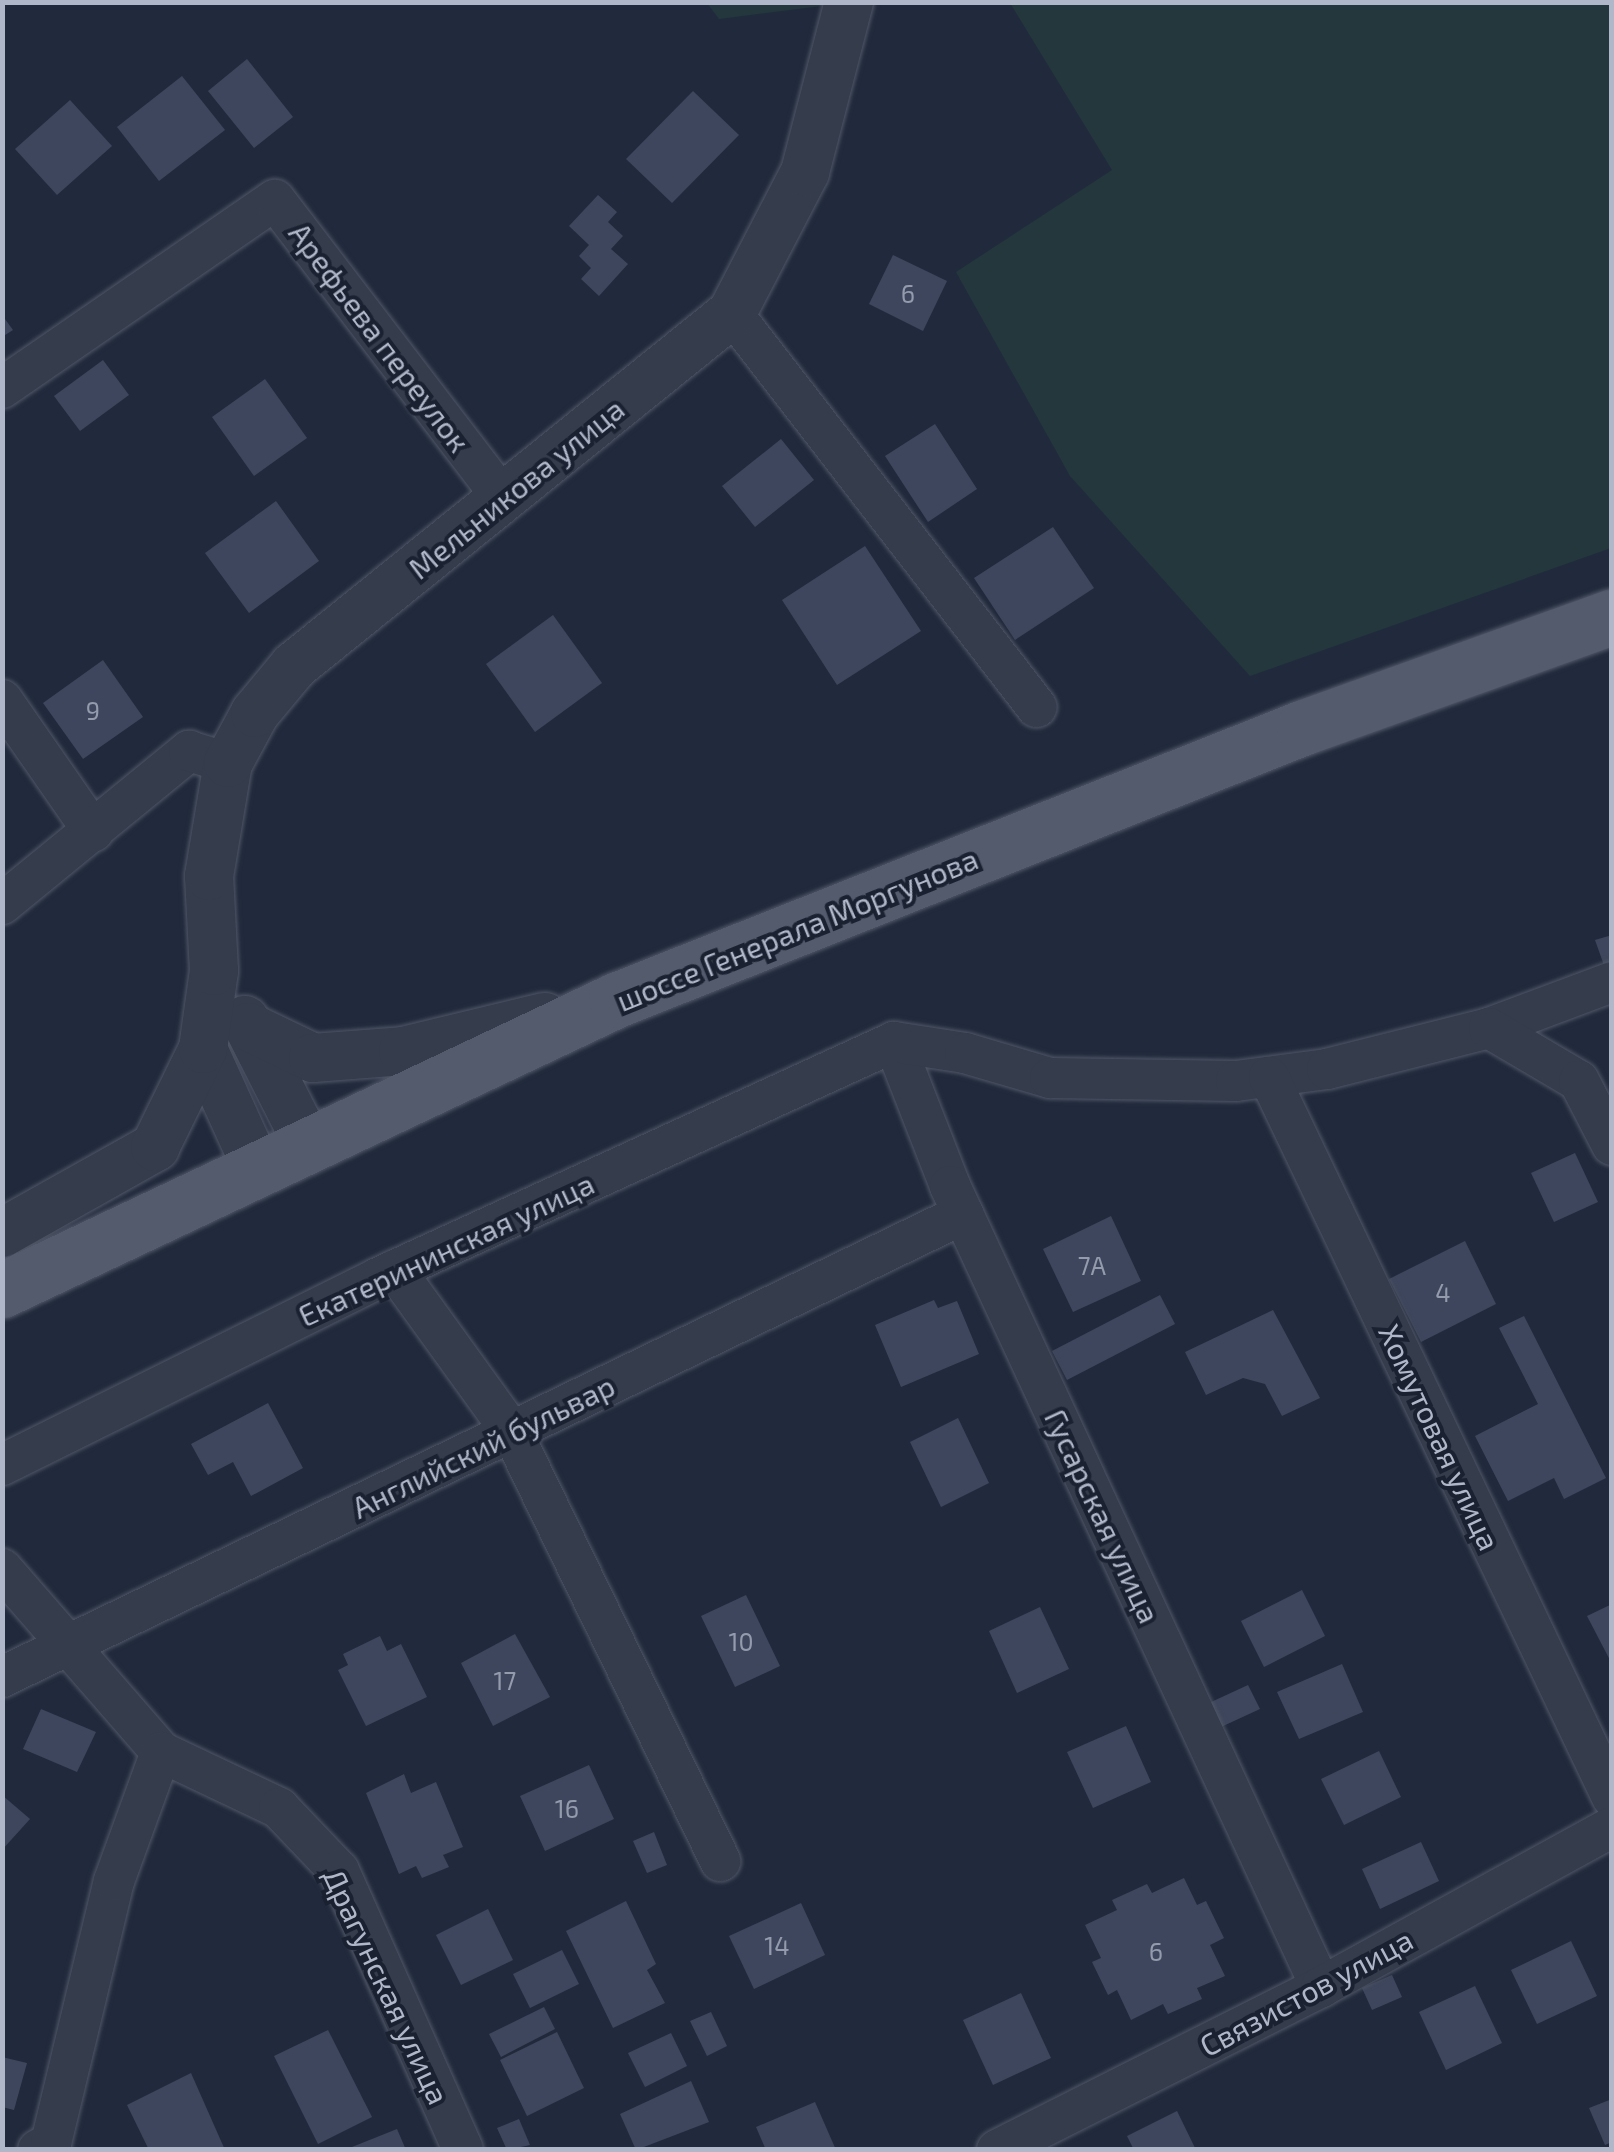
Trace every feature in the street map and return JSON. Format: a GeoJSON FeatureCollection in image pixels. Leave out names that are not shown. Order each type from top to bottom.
{"type":"FeatureCollection","features":[{"type":"Feature","properties":{"kind":"main road","name":"шоссе Генерала Моргунова"},"geometry":{"type":"LineString","coordinates":[[2,1290],[256,1166],[616,1000],[1304,727],[1612,618]]}},
{"type":"Feature","properties":{"kind":"street","name":"Мельникова улица"},"geometry":{"type":"LineString","coordinates":[[203,1049],[214,971],[210,876],[228,762],[294,666],[732,313],[805,172],[848,2]]}},
{"type":"Feature","properties":{"kind":"street","name":"Арефьева переулок"},"geometry":{"type":"LineString","coordinates":[[2,388],[275,200],[504,499]]}},
{"type":"Feature","properties":{"kind":"street"},"geometry":{"type":"LineString","coordinates":[[732,313],[1037,707]]}},
{"type":"Feature","properties":{"kind":"street"},"geometry":{"type":"LineString","coordinates":[[2,700],[93,830]]}},
{"type":"Feature","properties":{"kind":"street"},"geometry":{"type":"LineString","coordinates":[[2,904],[189,751],[228,762]]}},
{"type":"Feature","properties":{"kind":"street"},"geometry":{"type":"LineString","coordinates":[[214,971],[249,1027],[307,1142]]}},
{"type":"Feature","properties":{"kind":"street"},"geometry":{"type":"LineString","coordinates":[[894,1042],[965,1053],[1050,1078],[1269,1077],[1489,1028],[1612,982]]}},
{"type":"Feature","properties":{"kind":"street"},"geometry":{"type":"LineString","coordinates":[[249,1027],[313,1058],[403,1051],[616,1000]]}},
{"type":"Feature","properties":{"kind":"street"},"geometry":{"type":"LineString","coordinates":[[1489,1028],[1579,1081],[1612,1145]]}},
{"type":"Feature","properties":{"kind":"street","name":"Гусарская улица"},"geometry":{"type":"LineString","coordinates":[[894,1042],[963,1214],[1320,1987]]}},
{"type":"Feature","properties":{"kind":"street","name":"Екатерининская улица"},"geometry":{"type":"LineString","coordinates":[[2,1465],[395,1270],[894,1042]]}},
{"type":"Feature","properties":{"kind":"street"},"geometry":{"type":"LineString","coordinates":[[203,1049],[256,1166]]}},
{"type":"Feature","properties":{"kind":"street"},"geometry":{"type":"LineString","coordinates":[[2,1233],[156,1147],[203,1049]]}},
{"type":"Feature","properties":{"kind":"street","name":"Хомутовая улица"},"geometry":{"type":"LineString","coordinates":[[1269,1077],[1612,1797]]}},
{"type":"Feature","properties":{"kind":"street","name":"Английский бульвар"},"geometry":{"type":"LineString","coordinates":[[2,1677],[68,1649],[963,1214]]}},
{"type":"Feature","properties":{"kind":"street"},"geometry":{"type":"LineString","coordinates":[[395,1270],[512,1432],[720,1861]]}},
{"type":"Feature","properties":{"kind":"street","name":"Драгунская улица"},"geometry":{"type":"LineString","coordinates":[[2,1569],[161,1752],[279,1808],[339,1871],[463,2150]]}},
{"type":"Feature","properties":{"kind":"street"},"geometry":{"type":"LineString","coordinates":[[48,2147],[114,1882],[161,1752]]}},
{"type":"Feature","properties":{"kind":"street","name":"Связистов улица"},"geometry":{"type":"LineString","coordinates":[[998,2150],[1320,1987],[1612,1828]]}},
{"type":"Feature","properties":{"kind":"shaded area"},"geometry":{"type":"Polygon","coordinates":[[[707,3],[846,3],[719,19],[707,3]]]}},
{"type":"Feature","properties":{"kind":"shaded area"},"geometry":{"type":"Polygon","coordinates":[[[1010,3],[1611,3],[1611,548],[1250,676],[1070,476],[956,272],[1112,170],[1010,3]]]}},
{"type":"Feature","properties":{"kind":"building"},"geometry":{"type":"Polygon","coordinates":[[[247,59],[293,117],[254,148],[208,91],[247,59]]]}},
{"type":"Feature","properties":{"kind":"building"},"geometry":{"type":"Polygon","coordinates":[[[182,76],[225,130],[159,181],[117,127],[182,76]]]}},
{"type":"Feature","properties":{"kind":"building"},"geometry":{"type":"Polygon","coordinates":[[[693,91],[739,135],[672,203],[626,159],[693,91]]]}},
{"type":"Feature","properties":{"kind":"building"},"geometry":{"type":"Polygon","coordinates":[[[70,100],[112,146],[57,195],[15,149],[70,100]]]}},
{"type":"Feature","properties":{"kind":"building"},"geometry":{"type":"Polygon","coordinates":[[[598,195],[617,212],[608,222],[623,236],[611,249],[628,264],[599,296],[581,279],[591,268],[579,256],[589,245],[569,226],[598,195]]]}},
{"type":"Feature","properties":{"kind":"building"},"geometry":{"type":"Polygon","coordinates":[[[893,255],[947,281],[923,331],[869,304],[893,255]]]}},
{"type":"Feature","properties":{"kind":"building"},"geometry":{"type":"Polygon","coordinates":[[[2,315],[13,330],[2,337],[2,315]]]}},
{"type":"Feature","properties":{"kind":"building"},"geometry":{"type":"Polygon","coordinates":[[[103,360],[129,395],[80,431],[54,396],[103,360]]]}},
{"type":"Feature","properties":{"kind":"building"},"geometry":{"type":"Polygon","coordinates":[[[265,379],[307,438],[254,476],[212,417],[265,379]]]}},
{"type":"Feature","properties":{"kind":"building"},"geometry":{"type":"Polygon","coordinates":[[[935,424],[977,489],[928,522],[885,456],[935,424]]]}},
{"type":"Feature","properties":{"kind":"building"},"geometry":{"type":"Polygon","coordinates":[[[781,439],[814,480],[755,527],[722,486],[781,439]]]}},
{"type":"Feature","properties":{"kind":"building"},"geometry":{"type":"Polygon","coordinates":[[[276,501],[319,561],[249,613],[205,553],[276,501]]]}},
{"type":"Feature","properties":{"kind":"building"},"geometry":{"type":"Polygon","coordinates":[[[1053,527],[1094,588],[1015,640],[974,578],[1053,527]]]}},
{"type":"Feature","properties":{"kind":"building"},"geometry":{"type":"Polygon","coordinates":[[[865,546],[921,631],[837,685],[782,600],[865,546]]]}},
{"type":"Feature","properties":{"kind":"building"},"geometry":{"type":"Polygon","coordinates":[[[553,615],[602,683],[535,732],[486,664],[553,615]]]}},
{"type":"Feature","properties":{"kind":"building"},"geometry":{"type":"Polygon","coordinates":[[[103,660],[143,717],[83,759],[43,703],[103,660]]]}},
{"type":"Feature","properties":{"kind":"building"},"geometry":{"type":"Polygon","coordinates":[[[1612,935],[1612,985],[1611,985],[1595,940],[1612,935]]]}},
{"type":"Feature","properties":{"kind":"building"},"geometry":{"type":"Polygon","coordinates":[[[1575,1153],[1598,1202],[1554,1222],[1531,1173],[1575,1153]]]}},
{"type":"Feature","properties":{"kind":"building"},"geometry":{"type":"Polygon","coordinates":[[[1111,1216],[1141,1281],[1073,1312],[1043,1249],[1111,1216]]]}},
{"type":"Feature","properties":{"kind":"building"},"geometry":{"type":"Polygon","coordinates":[[[1465,1241],[1496,1304],[1421,1342],[1389,1279],[1465,1241]]]}},
{"type":"Feature","properties":{"kind":"building"},"geometry":{"type":"Polygon","coordinates":[[[1160,1295],[1175,1324],[1067,1380],[1052,1351],[1160,1295]]]}},
{"type":"Feature","properties":{"kind":"building"},"geometry":{"type":"Polygon","coordinates":[[[934,1300],[938,1308],[957,1301],[979,1354],[901,1387],[875,1325],[934,1300]]]}},
{"type":"Feature","properties":{"kind":"building"},"geometry":{"type":"Polygon","coordinates":[[[1273,1310],[1320,1398],[1282,1416],[1265,1384],[1243,1378],[1206,1395],[1185,1352],[1273,1310]]]}},
{"type":"Feature","properties":{"kind":"building"},"geometry":{"type":"Polygon","coordinates":[[[1524,1316],[1606,1478],[1564,1499],[1554,1478],[1508,1501],[1475,1436],[1538,1404],[1499,1328],[1524,1316]]]}},
{"type":"Feature","properties":{"kind":"building"},"geometry":{"type":"Polygon","coordinates":[[[268,1403],[303,1468],[251,1496],[233,1462],[208,1475],[191,1444],[268,1403]]]}},
{"type":"Feature","properties":{"kind":"building"},"geometry":{"type":"Polygon","coordinates":[[[958,1418],[989,1483],[941,1507],[910,1442],[958,1418]]]}},
{"type":"Feature","properties":{"kind":"building"},"geometry":{"type":"Polygon","coordinates":[[[1302,1590],[1325,1636],[1264,1667],[1241,1621],[1302,1590]]]}},
{"type":"Feature","properties":{"kind":"building"},"geometry":{"type":"Polygon","coordinates":[[[746,1595],[780,1666],[735,1687],[701,1616],[746,1595]]]}},
{"type":"Feature","properties":{"kind":"building"},"geometry":{"type":"Polygon","coordinates":[[[1612,1604],[1612,1664],[1587,1616],[1612,1604]]]}},
{"type":"Feature","properties":{"kind":"building"},"geometry":{"type":"Polygon","coordinates":[[[1040,1607],[1069,1669],[1017,1693],[989,1631],[1040,1607]]]}},
{"type":"Feature","properties":{"kind":"building"},"geometry":{"type":"Polygon","coordinates":[[[515,1634],[550,1697],[493,1726],[461,1663],[515,1634]]]}},
{"type":"Feature","properties":{"kind":"building"},"geometry":{"type":"Polygon","coordinates":[[[380,1636],[387,1651],[401,1644],[427,1697],[366,1726],[338,1670],[348,1665],[343,1654],[380,1636]]]}},
{"type":"Feature","properties":{"kind":"building"},"geometry":{"type":"Polygon","coordinates":[[[1342,1664],[1363,1712],[1299,1739],[1277,1692],[1342,1664]]]}},
{"type":"Feature","properties":{"kind":"building"},"geometry":{"type":"Polygon","coordinates":[[[1248,1685],[1260,1709],[1221,1727],[1209,1703],[1248,1685]]]}},
{"type":"Feature","properties":{"kind":"building"},"geometry":{"type":"Polygon","coordinates":[[[41,1709],[96,1732],[77,1772],[23,1749],[41,1709]]]}},
{"type":"Feature","properties":{"kind":"building"},"geometry":{"type":"Polygon","coordinates":[[[1126,1726],[1151,1782],[1093,1808],[1067,1752],[1126,1726]]]}},
{"type":"Feature","properties":{"kind":"building"},"geometry":{"type":"Polygon","coordinates":[[[1379,1751],[1401,1797],[1344,1825],[1321,1779],[1379,1751]]]}},
{"type":"Feature","properties":{"kind":"building"},"geometry":{"type":"Polygon","coordinates":[[[589,1765],[614,1819],[545,1851],[520,1796],[589,1765]]]}},
{"type":"Feature","properties":{"kind":"building"},"geometry":{"type":"Polygon","coordinates":[[[404,1774],[411,1793],[436,1782],[463,1847],[443,1855],[449,1867],[422,1878],[416,1866],[399,1874],[366,1793],[404,1774]]]}},
{"type":"Feature","properties":{"kind":"building"},"geometry":{"type":"Polygon","coordinates":[[[2,1795],[30,1819],[2,1850],[2,1795]]]}},
{"type":"Feature","properties":{"kind":"building"},"geometry":{"type":"Polygon","coordinates":[[[654,1832],[667,1865],[647,1873],[633,1841],[654,1832]]]}},
{"type":"Feature","properties":{"kind":"building"},"geometry":{"type":"Polygon","coordinates":[[[1421,1842],[1439,1881],[1380,1909],[1362,1869],[1421,1842]]]}},
{"type":"Feature","properties":{"kind":"building"},"geometry":{"type":"Polygon","coordinates":[[[1184,1878],[1197,1905],[1206,1901],[1224,1938],[1210,1945],[1225,1976],[1197,1988],[1202,1999],[1168,2014],[1163,2004],[1131,2020],[1117,1990],[1108,1995],[1092,1962],[1101,1958],[1085,1925],[1117,1910],[1112,1900],[1147,1884],[1152,1893],[1184,1878]]]}},
{"type":"Feature","properties":{"kind":"building"},"geometry":{"type":"Polygon","coordinates":[[[626,1901],[656,1964],[647,1970],[665,2003],[613,2028],[566,1931],[626,1901]]]}},
{"type":"Feature","properties":{"kind":"building"},"geometry":{"type":"Polygon","coordinates":[[[801,1903],[825,1955],[754,1989],[729,1936],[801,1903]]]}},
{"type":"Feature","properties":{"kind":"building"},"geometry":{"type":"Polygon","coordinates":[[[488,1909],[513,1960],[461,1985],[436,1935],[488,1909]]]}},
{"type":"Feature","properties":{"kind":"building"},"geometry":{"type":"Polygon","coordinates":[[[1571,1941],[1597,1996],[1537,2024],[1511,1970],[1571,1941]]]}},
{"type":"Feature","properties":{"kind":"building"},"geometry":{"type":"Polygon","coordinates":[[[562,1950],[579,1984],[530,2008],[513,1974],[562,1950]]]}},
{"type":"Feature","properties":{"kind":"building"},"geometry":{"type":"Polygon","coordinates":[[[1392,1975],[1402,1997],[1372,2010],[1362,1988],[1392,1975]]]}},
{"type":"Feature","properties":{"kind":"building"},"geometry":{"type":"Polygon","coordinates":[[[1475,1986],[1502,2043],[1446,2070],[1419,2012],[1475,1986]]]}},
{"type":"Feature","properties":{"kind":"building"},"geometry":{"type":"Polygon","coordinates":[[[1021,1993],[1051,2058],[993,2085],[963,2020],[1021,1993]]]}},
{"type":"Feature","properties":{"kind":"building"},"geometry":{"type":"Polygon","coordinates":[[[544,2007],[555,2029],[501,2057],[489,2034],[544,2007]]]}},
{"type":"Feature","properties":{"kind":"building"},"geometry":{"type":"Polygon","coordinates":[[[711,2012],[727,2046],[707,2056],[690,2021],[711,2012]]]}},
{"type":"Feature","properties":{"kind":"building"},"geometry":{"type":"Polygon","coordinates":[[[328,2030],[372,2117],[318,2144],[274,2056],[328,2030]]]}},
{"type":"Feature","properties":{"kind":"building"},"geometry":{"type":"Polygon","coordinates":[[[557,2032],[584,2088],[527,2116],[500,2060],[557,2032]]]}},
{"type":"Feature","properties":{"kind":"building"},"geometry":{"type":"Polygon","coordinates":[[[671,2033],[687,2066],[645,2087],[628,2053],[671,2033]]]}},
{"type":"Feature","properties":{"kind":"building"},"geometry":{"type":"Polygon","coordinates":[[[2,2057],[27,2063],[14,2110],[2,2107],[2,2057]]]}},
{"type":"Feature","properties":{"kind":"building"},"geometry":{"type":"Polygon","coordinates":[[[191,2073],[225,2150],[149,2150],[127,2105],[191,2073]]]}},
{"type":"Feature","properties":{"kind":"building"},"geometry":{"type":"Polygon","coordinates":[[[691,2081],[709,2122],[636,2150],[620,2114],[691,2081]]]}},
{"type":"Feature","properties":{"kind":"building"},"geometry":{"type":"Polygon","coordinates":[[[1612,2099],[1612,2142],[1605,2145],[1589,2108],[1612,2099]]]}},
{"type":"Feature","properties":{"kind":"building"},"geometry":{"type":"Polygon","coordinates":[[[815,2102],[836,2150],[766,2150],[756,2127],[815,2102]]]}},
{"type":"Feature","properties":{"kind":"building"},"geometry":{"type":"Polygon","coordinates":[[[1177,2111],[1196,2150],[1134,2150],[1127,2136],[1177,2111]]]}},
{"type":"Feature","properties":{"kind":"building"},"geometry":{"type":"Polygon","coordinates":[[[519,2119],[530,2145],[507,2150],[497,2128],[519,2119]]]}},
{"type":"Feature","properties":{"kind":"building"},"geometry":{"type":"Polygon","coordinates":[[[397,2129],[406,2150],[347,2150],[347,2149],[397,2129]]]}}]}
